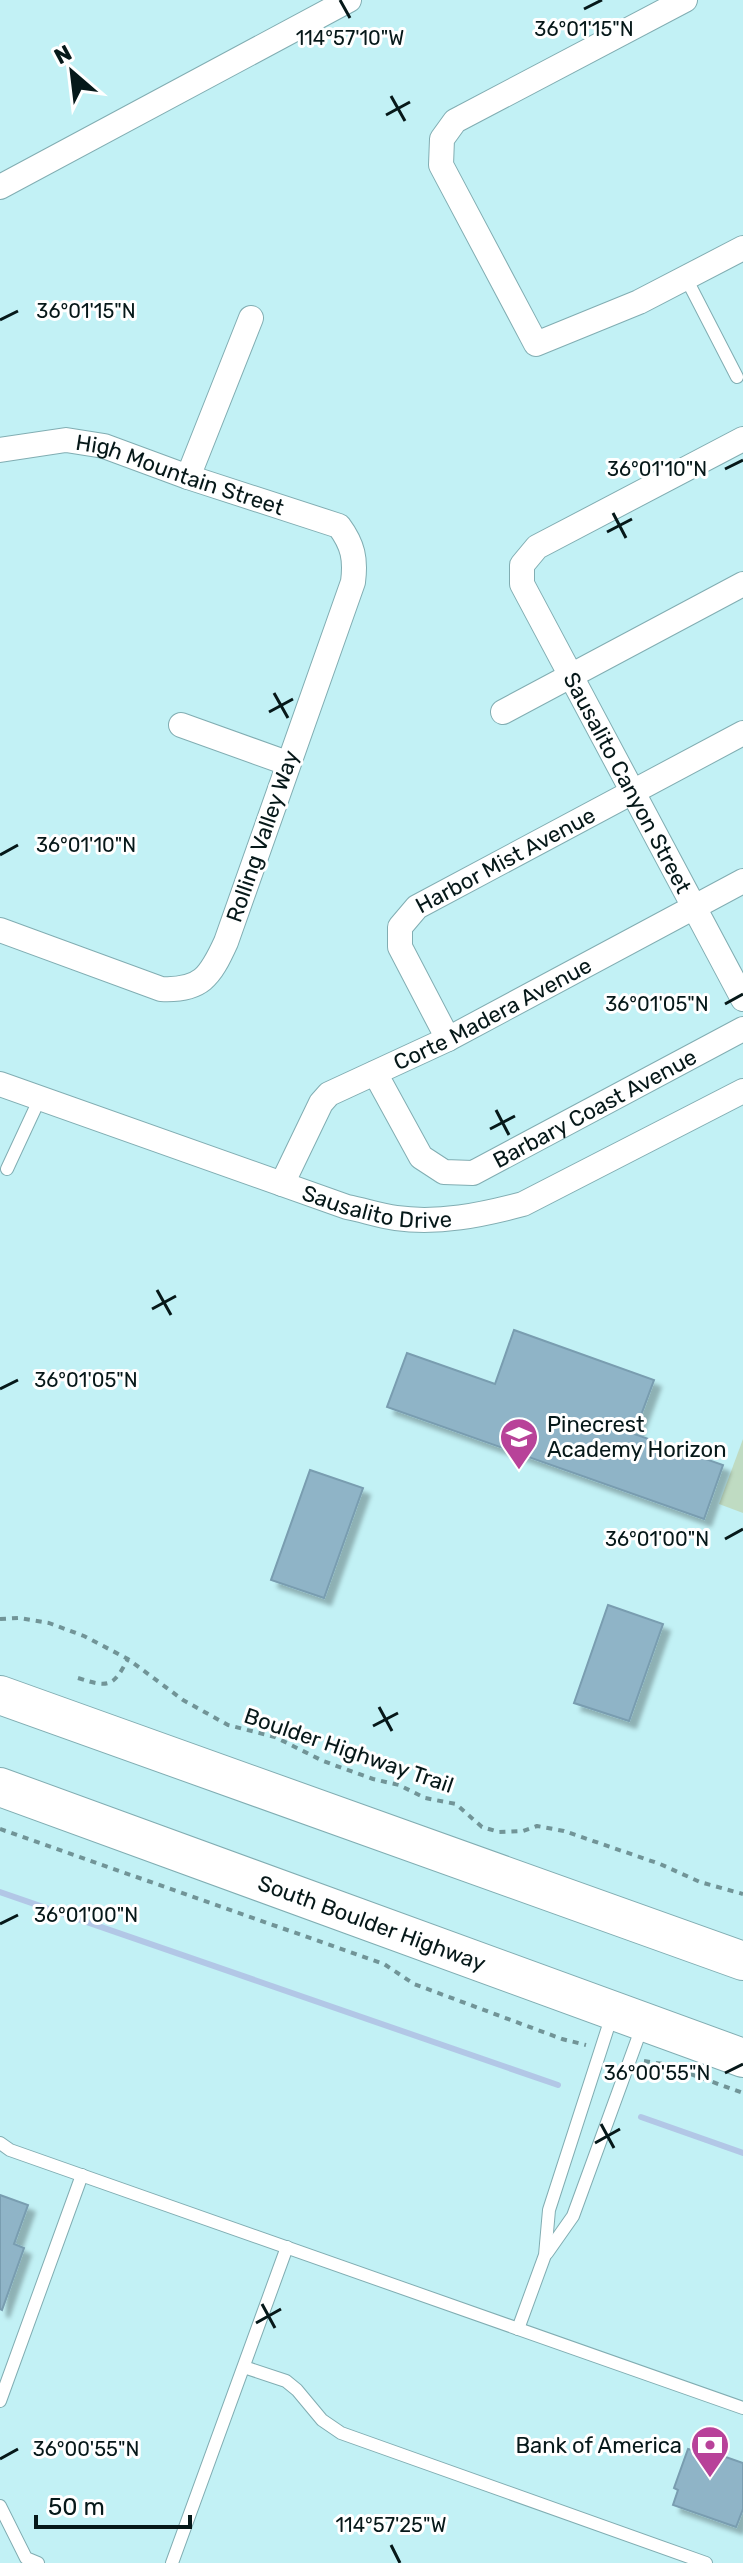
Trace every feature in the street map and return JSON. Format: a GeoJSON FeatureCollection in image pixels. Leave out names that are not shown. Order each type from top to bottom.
{"type":"FeatureCollection","features":[{"type":"Feature","properties":{"kind":"main road"},"geometry":{"type":"LineString","coordinates":[[0,1695],[743,1961]]}},
{"type":"Feature","properties":{"kind":"main road","name":"South Boulder Highway"},"geometry":{"type":"LineString","coordinates":[[0,1787],[743,2058]]}},
{"type":"Feature","properties":{"kind":"street"},"geometry":{"type":"LineString","coordinates":[[0,187],[349,0]]}},
{"type":"Feature","properties":{"kind":"street"},"geometry":{"type":"LineString","coordinates":[[685,0],[455,121],[442,139],[441,165],[536,344],[639,302],[743,248]]}},
{"type":"Feature","properties":{"kind":"street"},"geometry":{"type":"LineString","coordinates":[[188,477],[251,318]]}},
{"type":"Feature","properties":{"kind":"street","name":"Sausalito Canyon Street"},"geometry":{"type":"LineString","coordinates":[[743,439],[537,547],[522,565],[522,584],[743,999]]}},
{"type":"Feature","properties":{"kind":"street","name":"High Mountain Street"},"geometry":{"type":"LineString","coordinates":[[0,450],[66,440],[104,446],[339,526],[350,542]]}},
{"type":"Feature","properties":{"kind":"street","name":"Rolling Valley Way"},"geometry":{"type":"LineString","coordinates":[[0,930],[161,989],[179,990],[196,986],[214,969],[353,582],[356,563],[350,542]]}},
{"type":"Feature","properties":{"kind":"street"},"geometry":{"type":"LineString","coordinates":[[503,712],[743,584]]}},
{"type":"Feature","properties":{"kind":"street"},"geometry":{"type":"LineString","coordinates":[[181,725],[287,763]]}},
{"type":"Feature","properties":{"kind":"street","name":"Harbor Mist Avenue"},"geometry":{"type":"LineString","coordinates":[[448,1039],[400,947],[400,927],[417,907],[743,733]]}},
{"type":"Feature","properties":{"kind":"street","name":"Corte Madera Avenue"},"geometry":{"type":"LineString","coordinates":[[282,1184],[321,1103],[329,1094],[448,1039],[743,881]]}},
{"type":"Feature","properties":{"kind":"street","name":"Barbary Coast Avenue"},"geometry":{"type":"LineString","coordinates":[[375,1073],[421,1157],[444,1172],[473,1173],[743,1029]]}},
{"type":"Feature","properties":{"kind":"street","name":"Sausalito Drive"},"geometry":{"type":"LineString","coordinates":[[0,1084],[347,1207],[397,1218],[441,1220],[523,1204],[743,1091]]}},
{"type":"Feature","properties":{"kind":"lane"},"geometry":{"type":"LineString","coordinates":[[686,278],[737,377]]}},
{"type":"Feature","properties":{"kind":"lane"},"geometry":{"type":"LineString","coordinates":[[7,1169],[40,1098]]}},
{"type":"Feature","properties":{"kind":"lane"},"geometry":{"type":"LineString","coordinates":[[518,2329],[545,2255],[549,2210],[600,2049],[628,2016]]}},
{"type":"Feature","properties":{"kind":"lane"},"geometry":{"type":"LineString","coordinates":[[545,2255],[573,2216],[632,2057],[628,2016]]}},
{"type":"Feature","properties":{"kind":"lane"},"geometry":{"type":"LineString","coordinates":[[0,2143],[10,2150],[743,2408]]}},
{"type":"Feature","properties":{"kind":"lane"},"geometry":{"type":"LineString","coordinates":[[0,2401],[82,2175]]}},
{"type":"Feature","properties":{"kind":"lane"},"geometry":{"type":"LineString","coordinates":[[172,2563],[287,2247]]}},
{"type":"Feature","properties":{"kind":"lane"},"geometry":{"type":"LineString","coordinates":[[244,2367],[286,2381],[322,2420],[341,2433],[706,2563]]}},
{"type":"Feature","properties":{"kind":"lane"},"geometry":{"type":"LineString","coordinates":[[0,2506],[26,2558],[38,2563]]}},
{"type":"Feature","properties":{"kind":"path","name":"Boulder Highway Trail"},"geometry":{"type":"LineString","coordinates":[[0,1619],[19,1618],[49,1623],[84,1636],[128,1659],[183,1700],[228,1725],[275,1737],[323,1761],[399,1785],[425,1798],[456,1804],[482,1827],[499,1832],[523,1831],[537,1826],[564,1831],[660,1864],[700,1882],[743,1894]]}},
{"type":"Feature","properties":{"kind":"path"},"geometry":{"type":"LineString","coordinates":[[78,1678],[98,1685],[110,1684],[128,1659]]}},
{"type":"Feature","properties":{"kind":"path"},"geometry":{"type":"LineString","coordinates":[[0,1829],[384,1964],[414,1984],[443,1996],[562,2039],[600,2049]]}},
{"type":"Feature","properties":{"kind":"path"},"geometry":{"type":"LineString","coordinates":[[632,2057],[663,2064],[743,2093]]}},
{"type":"Feature","properties":{"kind":"green space"},"geometry":{"type":"Polygon","coordinates":[[[743,1439],[743,1513],[719,1504],[743,1439]]]}},
{"type":"Feature","properties":{"kind":"building"},"geometry":{"type":"Polygon","coordinates":[[[514,1330],[654,1380],[634,1434],[723,1465],[704,1519],[387,1407],[407,1353],[495,1384],[514,1330]]]}},
{"type":"Feature","properties":{"kind":"building"},"geometry":{"type":"Polygon","coordinates":[[[310,1470],[363,1488],[324,1598],[271,1580],[310,1470]]]}},
{"type":"Feature","properties":{"kind":"building"},"geometry":{"type":"Polygon","coordinates":[[[608,1605],[663,1624],[629,1721],[574,1703],[608,1605]]]}},
{"type":"Feature","properties":{"kind":"building"},"geometry":{"type":"Polygon","coordinates":[[[0,2195],[28,2205],[14,2244],[24,2248],[2,2310],[0,2309],[0,2195]]]}},
{"type":"Feature","properties":{"kind":"building","name":"Bank of America"},"geometry":{"type":"Polygon","coordinates":[[[700,2448],[743,2463],[743,2509],[736,2527],[673,2505],[678,2490],[674,2488],[688,2449],[699,2452],[700,2448]]]}},
{"type":"Feature","properties":{"kind":"waterway"},"geometry":{"type":"LineString","coordinates":[[0,1892],[558,2085]]}},
{"type":"Feature","properties":{"kind":"waterway"},"geometry":{"type":"LineString","coordinates":[[641,2117],[743,2153]]}},
{"type":"Feature","properties":{"kind":"place","name":"Pinecrest Academy Horizon"},"geometry":{"type":"Point","coordinates":[519,1471]}},
{"type":"Feature","properties":{"kind":"place","name":"Bank of America"},"geometry":{"type":"Point","coordinates":[710,2479]}}]}
